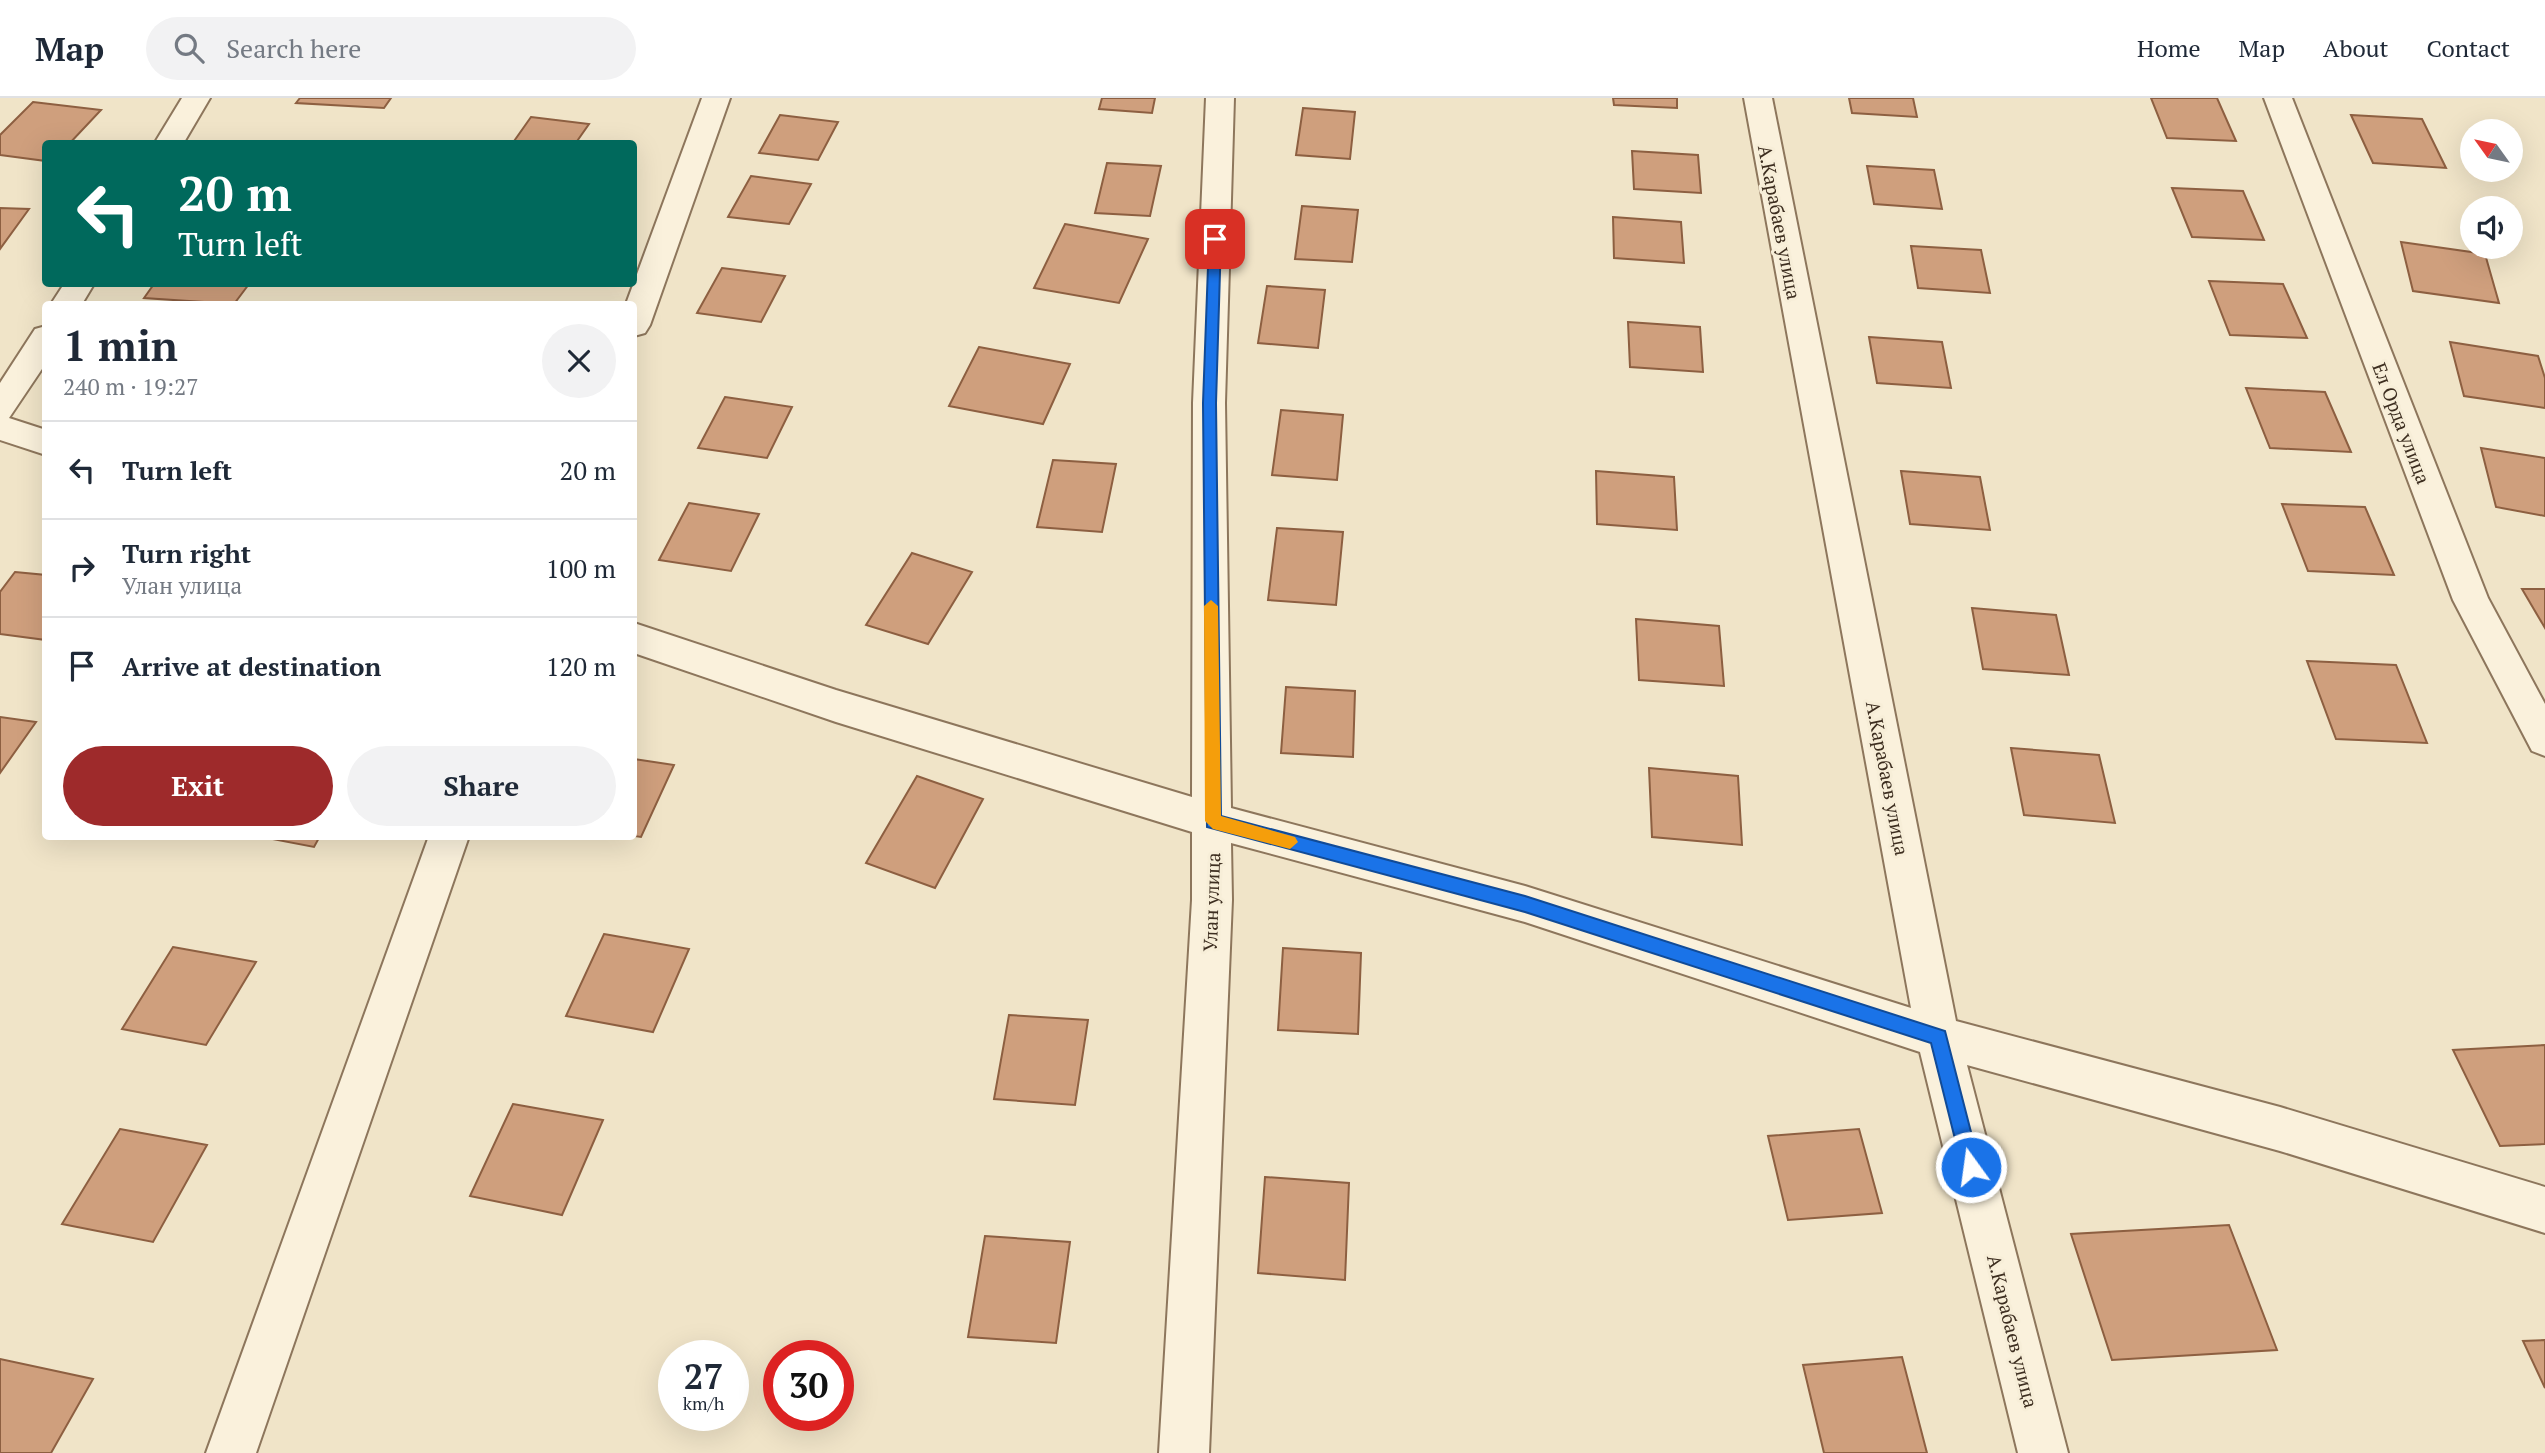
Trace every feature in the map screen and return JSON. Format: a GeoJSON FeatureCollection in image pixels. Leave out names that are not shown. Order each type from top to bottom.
{"type":"FeatureCollection","features":[{"type":"Feature","properties":{"kind":"street"},"geometry":{"type":"LineString","coordinates":[[170,140],[196,98]]}},
{"type":"Feature","properties":{"kind":"street"},"geometry":{"type":"LineString","coordinates":[[637,317],[716,98]]}},
{"type":"Feature","properties":{"kind":"street","name":"Улан улица"},"geometry":{"type":"LineString","coordinates":[[1184,1453],[1212,900],[1209,403],[1220,98]]}},
{"type":"Feature","properties":{"kind":"street","name":"А.Карабаев улица"},"geometry":{"type":"LineString","coordinates":[[1758,98],[1938,1037],[2043,1453]]}},
{"type":"Feature","properties":{"kind":"street","name":"Ел Орда улица"},"geometry":{"type":"LineString","coordinates":[[2278,98],[2317,206],[2471,600],[2545,740]]}},
{"type":"Feature","properties":{"kind":"street"},"geometry":{"type":"LineString","coordinates":[[0,409],[42,343]]}},
{"type":"Feature","properties":{"kind":"street"},"geometry":{"type":"LineString","coordinates":[[0,428],[42,442]]}},
{"type":"Feature","properties":{"kind":"street"},"geometry":{"type":"LineString","coordinates":[[637,639],[836,706],[1213,821],[1525,904],[1938,1037],[2280,1129],[2545,1210]]}},
{"type":"Feature","properties":{"kind":"street"},"geometry":{"type":"LineString","coordinates":[[232,1453],[448,840]]}},
{"type":"Feature","properties":{"kind":"building"},"geometry":{"type":"Polygon","coordinates":[[[300,98],[391,98],[384,108],[296,103],[300,98]]]}},
{"type":"Feature","properties":{"kind":"building"},"geometry":{"type":"Polygon","coordinates":[[[1102,98],[1155,98],[1152,113],[1099,109],[1102,98]]]}},
{"type":"Feature","properties":{"kind":"building"},"geometry":{"type":"Polygon","coordinates":[[[1613,98],[1677,98],[1677,108],[1614,105],[1613,98]]]}},
{"type":"Feature","properties":{"kind":"building"},"geometry":{"type":"Polygon","coordinates":[[[1849,98],[1913,98],[1917,117],[1852,113],[1849,98]]]}},
{"type":"Feature","properties":{"kind":"building"},"geometry":{"type":"Polygon","coordinates":[[[2151,98],[2217,98],[2236,141],[2167,138],[2151,98]]]}},
{"type":"Feature","properties":{"kind":"building"},"geometry":{"type":"Polygon","coordinates":[[[33,102],[101,110],[73,140],[42,140],[42,160],[0,155],[0,135],[33,102]]]}},
{"type":"Feature","properties":{"kind":"building"},"geometry":{"type":"Polygon","coordinates":[[[1303,108],[1355,112],[1350,159],[1296,155],[1303,108]]]}},
{"type":"Feature","properties":{"kind":"building"},"geometry":{"type":"Polygon","coordinates":[[[780,115],[838,122],[818,160],[759,153],[780,115]]]}},
{"type":"Feature","properties":{"kind":"building"},"geometry":{"type":"Polygon","coordinates":[[[2351,115],[2422,119],[2446,168],[2373,163],[2351,115]]]}},
{"type":"Feature","properties":{"kind":"building"},"geometry":{"type":"Polygon","coordinates":[[[531,117],[589,124],[578,140],[515,140],[531,117]]]}},
{"type":"Feature","properties":{"kind":"building"},"geometry":{"type":"Polygon","coordinates":[[[1632,151],[1698,155],[1701,193],[1634,189],[1632,151]]]}},
{"type":"Feature","properties":{"kind":"building"},"geometry":{"type":"Polygon","coordinates":[[[1107,163],[1161,166],[1150,216],[1095,213],[1107,163]]]}},
{"type":"Feature","properties":{"kind":"building"},"geometry":{"type":"Polygon","coordinates":[[[1867,166],[1934,170],[1942,209],[1874,204],[1867,166]]]}},
{"type":"Feature","properties":{"kind":"building"},"geometry":{"type":"Polygon","coordinates":[[[751,176],[811,184],[789,224],[728,217],[751,176]]]}},
{"type":"Feature","properties":{"kind":"building"},"geometry":{"type":"Polygon","coordinates":[[[2172,188],[2243,191],[2264,240],[2192,237],[2172,188]]]}},
{"type":"Feature","properties":{"kind":"building"},"geometry":{"type":"Polygon","coordinates":[[[1302,206],[1358,210],[1352,262],[1295,259],[1302,206]]]}},
{"type":"Feature","properties":{"kind":"building"},"geometry":{"type":"Polygon","coordinates":[[[0,208],[29,209],[0,249],[0,208]]]}},
{"type":"Feature","properties":{"kind":"building"},"geometry":{"type":"Polygon","coordinates":[[[1613,217],[1681,222],[1684,263],[1614,258],[1613,217]]]}},
{"type":"Feature","properties":{"kind":"building"},"geometry":{"type":"Polygon","coordinates":[[[1065,224],[1148,239],[1119,303],[1034,288],[1065,224]]]}},
{"type":"Feature","properties":{"kind":"building"},"geometry":{"type":"Polygon","coordinates":[[[2401,242],[2460,250],[2460,259],[2486,259],[2499,303],[2413,291],[2401,242]]]}},
{"type":"Feature","properties":{"kind":"building"},"geometry":{"type":"Polygon","coordinates":[[[1911,246],[1981,250],[1990,293],[1918,288],[1911,246]]]}},
{"type":"Feature","properties":{"kind":"building"},"geometry":{"type":"Polygon","coordinates":[[[722,268],[785,276],[761,322],[697,313],[722,268]]]}},
{"type":"Feature","properties":{"kind":"building"},"geometry":{"type":"Polygon","coordinates":[[[2209,281],[2283,284],[2307,338],[2230,335],[2209,281]]]}},
{"type":"Feature","properties":{"kind":"building"},"geometry":{"type":"Polygon","coordinates":[[[1267,286],[1325,290],[1318,348],[1258,343],[1267,286]]]}},
{"type":"Feature","properties":{"kind":"building"},"geometry":{"type":"Polygon","coordinates":[[[152,287],[247,287],[236,301],[144,298],[152,287]]]}},
{"type":"Feature","properties":{"kind":"building"},"geometry":{"type":"Polygon","coordinates":[[[1628,322],[1700,327],[1703,372],[1630,367],[1628,322]]]}},
{"type":"Feature","properties":{"kind":"building"},"geometry":{"type":"Polygon","coordinates":[[[1869,337],[1942,342],[1951,388],[1877,383],[1869,337]]]}},
{"type":"Feature","properties":{"kind":"building"},"geometry":{"type":"Polygon","coordinates":[[[2450,342],[2538,356],[2545,378],[2545,408],[2464,396],[2450,342]]]}},
{"type":"Feature","properties":{"kind":"building"},"geometry":{"type":"Polygon","coordinates":[[[979,347],[1070,364],[1043,424],[949,406],[979,347]]]}},
{"type":"Feature","properties":{"kind":"building"},"geometry":{"type":"Polygon","coordinates":[[[2246,388],[2325,392],[2351,452],[2270,448],[2246,388]]]}},
{"type":"Feature","properties":{"kind":"building"},"geometry":{"type":"Polygon","coordinates":[[[725,397],[792,407],[767,458],[698,448],[725,397]]]}},
{"type":"Feature","properties":{"kind":"building"},"geometry":{"type":"Polygon","coordinates":[[[1281,410],[1343,415],[1337,480],[1272,475],[1281,410]]]}},
{"type":"Feature","properties":{"kind":"building"},"geometry":{"type":"Polygon","coordinates":[[[2481,448],[2545,458],[2545,516],[2496,507],[2481,448]]]}},
{"type":"Feature","properties":{"kind":"building"},"geometry":{"type":"Polygon","coordinates":[[[1053,460],[1116,464],[1102,532],[1037,527],[1053,460]]]}},
{"type":"Feature","properties":{"kind":"building"},"geometry":{"type":"Polygon","coordinates":[[[1596,471],[1674,477],[1677,530],[1597,524],[1596,471]]]}},
{"type":"Feature","properties":{"kind":"building"},"geometry":{"type":"Polygon","coordinates":[[[1901,471],[1980,477],[1990,530],[1910,524],[1901,471]]]}},
{"type":"Feature","properties":{"kind":"building"},"geometry":{"type":"Polygon","coordinates":[[[689,503],[759,514],[731,571],[659,560],[689,503]]]}},
{"type":"Feature","properties":{"kind":"building"},"geometry":{"type":"Polygon","coordinates":[[[2282,504],[2365,507],[2394,575],[2308,571],[2282,504]]]}},
{"type":"Feature","properties":{"kind":"building"},"geometry":{"type":"Polygon","coordinates":[[[1277,528],[1343,532],[1336,605],[1268,600],[1277,528]]]}},
{"type":"Feature","properties":{"kind":"building"},"geometry":{"type":"Polygon","coordinates":[[[912,553],[972,572],[928,644],[866,625],[912,553]]]}},
{"type":"Feature","properties":{"kind":"building"},"geometry":{"type":"Polygon","coordinates":[[[15,572],[42,575],[42,639],[0,634],[0,592],[15,572]]]}},
{"type":"Feature","properties":{"kind":"building"},"geometry":{"type":"Polygon","coordinates":[[[2522,589],[2545,589],[2545,628],[2522,589]]]}},
{"type":"Feature","properties":{"kind":"building"},"geometry":{"type":"Polygon","coordinates":[[[1972,608],[2056,615],[2069,675],[1983,669],[1972,608]]]}},
{"type":"Feature","properties":{"kind":"building"},"geometry":{"type":"Polygon","coordinates":[[[1636,619],[1719,626],[1724,686],[1639,680],[1636,619]]]}},
{"type":"Feature","properties":{"kind":"building"},"geometry":{"type":"Polygon","coordinates":[[[2307,661],[2396,665],[2427,743],[2336,739],[2307,661]]]}},
{"type":"Feature","properties":{"kind":"building"},"geometry":{"type":"Polygon","coordinates":[[[1286,687],[1355,691],[1353,757],[1281,753],[1286,687]]]}},
{"type":"Feature","properties":{"kind":"building"},"geometry":{"type":"Polygon","coordinates":[[[0,717],[36,722],[0,773],[0,717]]]}},
{"type":"Feature","properties":{"kind":"building"},"geometry":{"type":"Polygon","coordinates":[[[2011,748],[2099,755],[2115,823],[2024,815],[2011,748]]]}},
{"type":"Feature","properties":{"kind":"building"},"geometry":{"type":"Polygon","coordinates":[[[637,759],[674,765],[641,837],[637,836],[637,759]]]}},
{"type":"Feature","properties":{"kind":"building"},"geometry":{"type":"Polygon","coordinates":[[[1649,768],[1738,776],[1742,845],[1652,837],[1649,768]]]}},
{"type":"Feature","properties":{"kind":"building"},"geometry":{"type":"Polygon","coordinates":[[[917,776],[983,799],[935,888],[866,863],[917,776]]]}},
{"type":"Feature","properties":{"kind":"building"},"geometry":{"type":"Polygon","coordinates":[[[278,840],[318,840],[314,847],[278,840]]]}},
{"type":"Feature","properties":{"kind":"building"},"geometry":{"type":"Polygon","coordinates":[[[604,934],[689,949],[653,1032],[566,1016],[604,934]]]}},
{"type":"Feature","properties":{"kind":"building"},"geometry":{"type":"Polygon","coordinates":[[[173,947],[256,962],[206,1045],[122,1029],[173,947]]]}},
{"type":"Feature","properties":{"kind":"building"},"geometry":{"type":"Polygon","coordinates":[[[1283,948],[1361,953],[1358,1034],[1278,1030],[1283,948]]]}},
{"type":"Feature","properties":{"kind":"building"},"geometry":{"type":"Polygon","coordinates":[[[1009,1015],[1088,1020],[1075,1105],[994,1099],[1009,1015]]]}},
{"type":"Feature","properties":{"kind":"building"},"geometry":{"type":"Polygon","coordinates":[[[2545,1045],[2545,1144],[2500,1146],[2453,1050],[2545,1045]]]}},
{"type":"Feature","properties":{"kind":"building"},"geometry":{"type":"Polygon","coordinates":[[[513,1104],[603,1120],[562,1215],[470,1196],[513,1104]]]}},
{"type":"Feature","properties":{"kind":"building"},"geometry":{"type":"Polygon","coordinates":[[[120,1129],[207,1145],[153,1242],[62,1224],[120,1129]]]}},
{"type":"Feature","properties":{"kind":"building"},"geometry":{"type":"Polygon","coordinates":[[[1859,1129],[1882,1213],[1788,1220],[1768,1136],[1859,1129]]]}},
{"type":"Feature","properties":{"kind":"building"},"geometry":{"type":"Polygon","coordinates":[[[1265,1177],[1349,1183],[1345,1280],[1258,1273],[1265,1177]]]}},
{"type":"Feature","properties":{"kind":"building"},"geometry":{"type":"Polygon","coordinates":[[[2229,1225],[2277,1350],[2112,1360],[2071,1234],[2229,1225]]]}},
{"type":"Feature","properties":{"kind":"building"},"geometry":{"type":"Polygon","coordinates":[[[985,1236],[1070,1242],[1056,1343],[968,1337],[985,1236]]]}},
{"type":"Feature","properties":{"kind":"building"},"geometry":{"type":"Polygon","coordinates":[[[2545,1340],[2545,1388],[2523,1341],[2545,1340]]]}},
{"type":"Feature","properties":{"kind":"building"},"geometry":{"type":"Polygon","coordinates":[[[1902,1357],[1927,1453],[1824,1453],[1803,1365],[1902,1357]]]}},
{"type":"Feature","properties":{"kind":"building"},"geometry":{"type":"Polygon","coordinates":[[[0,1359],[93,1379],[51,1453],[0,1453],[0,1359]]]}},
{"type":"Feature","properties":{"kind":"slow traffic"},"geometry":{"type":"LineString","coordinates":[[1211,606],[1213,821],[1290,842]]}},
{"type":"Feature","properties":{"kind":"route"},"geometry":{"type":"LineString","coordinates":[[1215,239],[1209,403],[1213,821],[1525,904],[1938,1037],[1971,1167]]}}]}
